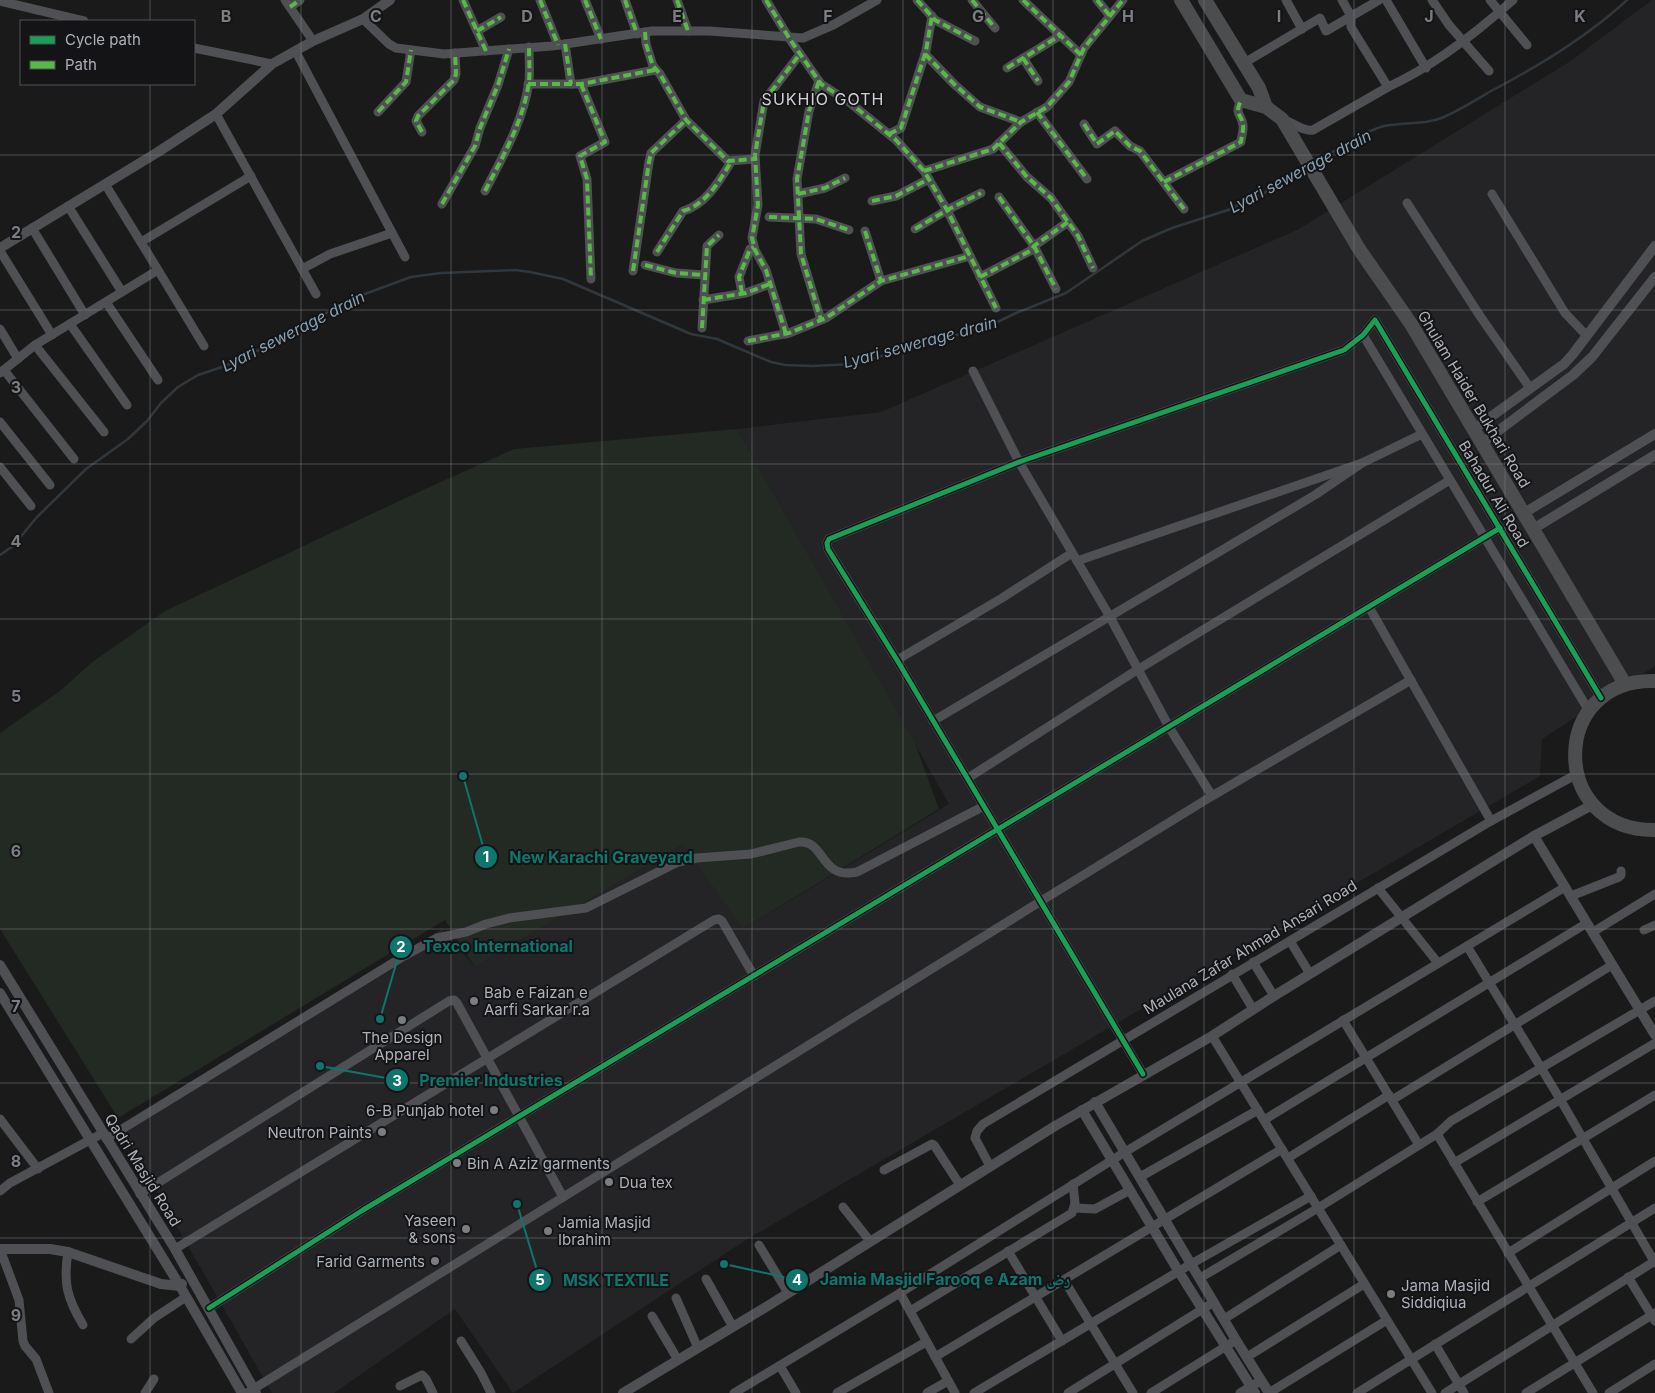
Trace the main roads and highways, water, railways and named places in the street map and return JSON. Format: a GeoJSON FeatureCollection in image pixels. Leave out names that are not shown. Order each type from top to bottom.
{"type":"FeatureCollection","features":[{"type":"Feature","properties":{"kind":"main road"},"geometry":{"type":"LineString","coordinates":[[1181,0],[1241,100],[1266,107]]}},
{"type":"Feature","properties":{"kind":"main road"},"geometry":{"type":"LineString","coordinates":[[1205,0],[1260,88],[1266,107]]}},
{"type":"Feature","properties":{"kind":"main road","name":"Ghulam Haider Bukhari Road"},"geometry":{"type":"LineString","coordinates":[[1266,107],[1282,119],[1359,249],[1411,324],[1625,684]]}},
{"type":"Feature","properties":{"kind":"main road"},"geometry":{"type":"LineString","coordinates":[[1655,681],[1645,680],[1625,684],[1601,698],[1589,710],[1581,725],[1576,741],[1574,763],[1580,785],[1592,805],[1604,815],[1616,823],[1635,829],[1655,830]]}},
{"type":"Feature","properties":{"kind":"waterway","name":"Lyari sewerage drain"},"geometry":{"type":"LineString","coordinates":[[1314,164],[1367,132],[1384,126],[1437,120],[1456,111],[1562,50],[1612,14],[1627,0]]}},
{"type":"Feature","properties":{"kind":"waterway","name":"Lyari sewerage drain"},"geometry":{"type":"LineString","coordinates":[[0,555],[13,546],[37,517],[86,469],[128,439],[178,387],[198,375],[225,366],[280,340],[351,299],[411,277],[441,273],[516,270],[530,272],[563,279],[691,334],[717,339],[771,362],[785,365],[812,366],[853,364],[989,326],[1066,293],[1142,241],[1172,228],[1228,210],[1270,190],[1307,168]]}},
{"type":"Feature","properties":{"kind":"place","name":"New Karachi Graveyard"},"geometry":{"type":"Point","coordinates":[463,776]}},
{"type":"Feature","properties":{"kind":"place","name":"Bab e Faizan e Aarfi Sarkar r.a"},"geometry":{"type":"Point","coordinates":[474,1001]}},
{"type":"Feature","properties":{"kind":"place","name":"Texco International"},"geometry":{"type":"Point","coordinates":[380,1019]}},
{"type":"Feature","properties":{"kind":"place","name":"The Design Apparel"},"geometry":{"type":"Point","coordinates":[402,1020]}},
{"type":"Feature","properties":{"kind":"place","name":"Premier Industries"},"geometry":{"type":"Point","coordinates":[320,1066]}},
{"type":"Feature","properties":{"kind":"place","name":"6-B Punjab hotel"},"geometry":{"type":"Point","coordinates":[494,1110]}},
{"type":"Feature","properties":{"kind":"place","name":"Neutron Paints"},"geometry":{"type":"Point","coordinates":[382,1132]}},
{"type":"Feature","properties":{"kind":"place","name":"Bin A Aziz garments"},"geometry":{"type":"Point","coordinates":[457,1163]}},
{"type":"Feature","properties":{"kind":"place","name":"Dua tex"},"geometry":{"type":"Point","coordinates":[609,1182]}},
{"type":"Feature","properties":{"kind":"place","name":"MSK TEXTILE"},"geometry":{"type":"Point","coordinates":[517,1204]}},
{"type":"Feature","properties":{"kind":"place","name":"Yaseen & sons"},"geometry":{"type":"Point","coordinates":[466,1229]}},
{"type":"Feature","properties":{"kind":"place","name":"Jamia Masjid Ibrahim"},"geometry":{"type":"Point","coordinates":[548,1231]}},
{"type":"Feature","properties":{"kind":"place","name":"Farid Garments"},"geometry":{"type":"Point","coordinates":[435,1261]}},
{"type":"Feature","properties":{"kind":"place","name":"Jamia Masjid Farooq e Azam رض"},"geometry":{"type":"Point","coordinates":[724,1264]}},
{"type":"Feature","properties":{"kind":"place","name":"Jama Masjid Siddiqiua"},"geometry":{"type":"Point","coordinates":[1391,1294]}},
{"type":"Feature","properties":{"kind":"district","name":"SUKHIO GOTH"},"geometry":{"type":"Point","coordinates":[823,99]}}]}
